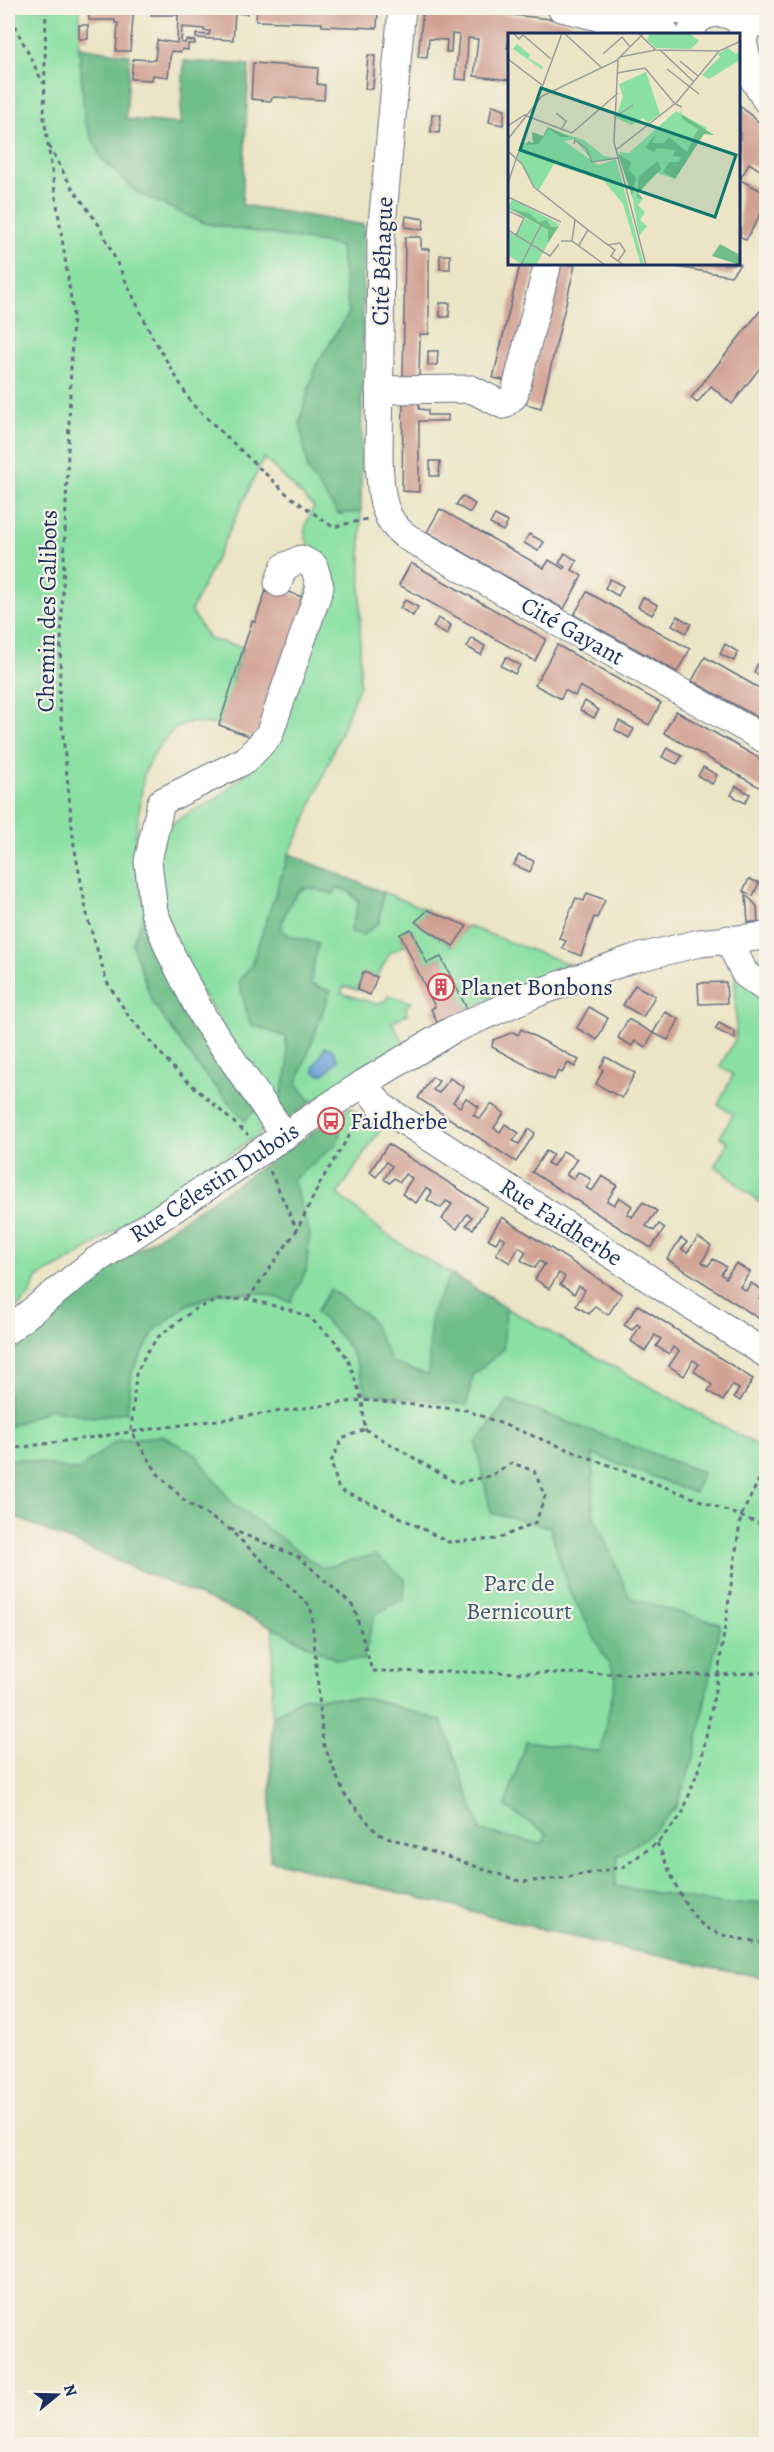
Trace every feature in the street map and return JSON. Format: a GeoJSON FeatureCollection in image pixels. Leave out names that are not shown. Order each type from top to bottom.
{"type":"FeatureCollection","features":[{"type":"Feature","properties":{"kind":"street","name":"Cité Béhague"},"geometry":{"type":"LineString","coordinates":[[387,515],[382,496],[379,461],[382,219],[402,8]]}},
{"type":"Feature","properties":{"kind":"street"},"geometry":{"type":"LineString","coordinates":[[561,8],[662,33]]}},
{"type":"Feature","properties":{"kind":"street"},"geometry":{"type":"LineString","coordinates":[[599,8],[654,11],[718,9],[737,18],[740,33]]}},
{"type":"Feature","properties":{"kind":"street"},"geometry":{"type":"LineString","coordinates":[[690,33],[695,20],[718,9]]}},
{"type":"Feature","properties":{"kind":"street"},"geometry":{"type":"LineString","coordinates":[[766,16],[749,27],[742,42],[752,77],[766,100]]}},
{"type":"Feature","properties":{"kind":"street"},"geometry":{"type":"LineString","coordinates":[[741,82],[766,105]]}},
{"type":"Feature","properties":{"kind":"street"},"geometry":{"type":"LineString","coordinates":[[380,390],[471,389],[503,405],[514,396],[548,267]]}},
{"type":"Feature","properties":{"kind":"street","name":"Cité Gayant"},"geometry":{"type":"LineString","coordinates":[[387,515],[398,531],[407,537],[766,740]]}},
{"type":"Feature","properties":{"kind":"street"},"geometry":{"type":"LineString","coordinates":[[278,584],[284,567],[300,560],[314,566],[320,587],[269,735],[246,760],[161,802],[148,861],[154,912],[171,954],[202,1017],[285,1136]]}},
{"type":"Feature","properties":{"kind":"street","name":"Rue Célestin Dubois"},"geometry":{"type":"LineString","coordinates":[[8,1330],[95,1261],[364,1083],[452,1030],[571,980],[668,949],[728,939],[766,936]]}},
{"type":"Feature","properties":{"kind":"street"},"geometry":{"type":"LineString","coordinates":[[728,939],[745,974],[766,989]]}},
{"type":"Feature","properties":{"kind":"street","name":"Rue Faidherbe"},"geometry":{"type":"LineString","coordinates":[[364,1083],[381,1106],[766,1354]]}},
{"type":"Feature","properties":{"kind":"path","name":"Chemin des Galibots"},"geometry":{"type":"LineString","coordinates":[[46,8],[44,118],[73,312],[59,697],[74,845],[87,920],[107,982],[128,1015],[176,1070],[247,1134],[261,1152],[297,1230]]}},
{"type":"Feature","properties":{"kind":"path"},"geometry":{"type":"LineString","coordinates":[[8,19],[15,26],[44,85]]}},
{"type":"Feature","properties":{"kind":"path"},"geometry":{"type":"LineString","coordinates":[[47,142],[71,186],[99,225],[152,336],[192,404],[288,495],[333,527],[387,515]]}},
{"type":"Feature","properties":{"kind":"path"},"geometry":{"type":"LineString","coordinates":[[248,1299],[297,1230],[321,1181],[362,1116],[381,1106]]}},
{"type":"Feature","properties":{"kind":"path"},"geometry":{"type":"LineString","coordinates":[[365,1429],[362,1400],[348,1359],[334,1341],[309,1317],[248,1299],[219,1300],[195,1309],[158,1337],[136,1374],[131,1431],[158,1474],[186,1502],[228,1528],[299,1557],[354,1607],[372,1671],[718,1675],[766,1672]]}},
{"type":"Feature","properties":{"kind":"path"},"geometry":{"type":"LineString","coordinates":[[8,1449],[362,1400],[465,1410],[766,1526]]}},
{"type":"Feature","properties":{"kind":"path"},"geometry":{"type":"LineString","coordinates":[[365,1429],[456,1483],[490,1476],[512,1463],[534,1471],[545,1496],[536,1522],[498,1539],[448,1542],[384,1509],[339,1490],[331,1462],[342,1439],[365,1429]]}},
{"type":"Feature","properties":{"kind":"path"},"geometry":{"type":"LineString","coordinates":[[228,1528],[311,1607],[323,1743],[344,1794],[378,1834],[522,1882],[563,1878],[623,1867],[657,1843],[682,1815],[701,1762],[718,1675],[741,1516],[766,1466]]}},
{"type":"Feature","properties":{"kind":"path"},"geometry":{"type":"LineString","coordinates":[[657,1843],[694,1916],[706,1928],[732,1937],[766,1943]]}},
{"type":"Feature","properties":{"kind":"green space"},"geometry":{"type":"Polygon","coordinates":[[[8,8],[80,8],[79,47],[85,122],[102,159],[138,193],[204,223],[340,246],[349,313],[316,365],[338,514],[361,512],[360,684],[304,824],[289,854],[251,966],[239,981],[250,1024],[286,1037],[288,1068],[277,1114],[176,950],[154,867],[165,832],[176,820],[218,798],[248,771],[318,557],[308,543],[305,533],[314,507],[264,458],[191,611],[209,639],[243,647],[232,680],[234,681],[219,725],[190,722],[173,730],[158,747],[144,773],[133,859],[146,911],[152,1002],[201,1070],[245,1120],[259,1106],[264,1122],[260,1134],[69,1261],[38,1277],[28,1298],[8,1315],[8,8]]]}},
{"type":"Feature","properties":{"kind":"green space"},"geometry":{"type":"Polygon","coordinates":[[[79,47],[130,55],[126,119],[180,124],[184,61],[249,65],[242,205],[364,225],[361,512],[338,514],[308,471],[300,420],[316,365],[349,313],[340,246],[204,223],[138,193],[102,159],[85,122],[79,47]]]}},
{"type":"Feature","properties":{"kind":"green space"},"geometry":{"type":"Polygon","coordinates":[[[289,854],[383,892],[379,923],[363,935],[350,932],[359,902],[349,891],[337,887],[333,894],[311,888],[301,890],[292,899],[284,916],[282,930],[290,936],[318,943],[310,984],[330,991],[297,1084],[312,1102],[288,1119],[279,1104],[288,1068],[286,1037],[250,1024],[239,981],[251,966],[289,854]]]}},
{"type":"Feature","properties":{"kind":"green space"},"geometry":{"type":"Polygon","coordinates":[[[308,887],[333,894],[336,887],[349,891],[359,903],[350,932],[379,923],[383,892],[428,910],[416,922],[452,946],[467,926],[569,964],[467,1009],[441,957],[427,963],[411,929],[400,934],[405,945],[390,953],[377,977],[363,972],[357,990],[344,986],[341,993],[376,1004],[387,1000],[388,995],[411,1002],[406,1007],[407,1014],[392,1022],[404,1043],[312,1102],[296,1084],[330,991],[310,984],[318,943],[290,936],[282,930],[283,917],[288,904],[297,893],[308,887]]]}},
{"type":"Feature","properties":{"kind":"green space"},"geometry":{"type":"Polygon","coordinates":[[[146,911],[259,1106],[245,1121],[201,1070],[152,1002],[132,943],[146,911]]]}},
{"type":"Feature","properties":{"kind":"green space"},"geometry":{"type":"Polygon","coordinates":[[[766,956],[766,1208],[715,1165],[728,1142],[720,1137],[733,1114],[718,1105],[733,1075],[720,1066],[736,1038],[735,959],[766,956]]]}},
{"type":"Feature","properties":{"kind":"green space","name":"Parc de Bernicourt"},"geometry":{"type":"Polygon","coordinates":[[[350,1108],[381,1128],[338,1194],[387,1235],[506,1308],[766,1450],[766,1978],[602,1944],[270,1860],[273,1627],[8,1514],[8,1355],[104,1273],[350,1108]]]}},
{"type":"Feature","properties":{"kind":"green space"},"geometry":{"type":"Polygon","coordinates":[[[336,1117],[340,1136],[335,1145],[293,1180],[310,1234],[306,1271],[291,1302],[260,1293],[220,1293],[189,1304],[155,1330],[132,1372],[127,1412],[93,1417],[50,1409],[8,1427],[8,1355],[104,1273],[336,1117]]]}},
{"type":"Feature","properties":{"kind":"green space"},"geometry":{"type":"Polygon","coordinates":[[[451,1274],[506,1308],[503,1350],[473,1375],[467,1405],[366,1393],[354,1356],[343,1339],[316,1312],[330,1289],[370,1318],[392,1363],[428,1375],[431,1313],[451,1274]]]}},
{"type":"Feature","properties":{"kind":"green space"},"geometry":{"type":"Polygon","coordinates":[[[508,1400],[702,1472],[695,1493],[593,1454],[593,1514],[630,1598],[720,1624],[694,1758],[676,1807],[649,1835],[618,1856],[615,1886],[725,1905],[766,1902],[766,1978],[602,1944],[270,1860],[272,1717],[303,1697],[373,1699],[442,1721],[481,1831],[542,1844],[547,1834],[505,1807],[526,1741],[600,1752],[616,1678],[568,1588],[550,1527],[491,1513],[476,1444],[508,1400]]]}},
{"type":"Feature","properties":{"kind":"green space"},"geometry":{"type":"Polygon","coordinates":[[[162,1436],[195,1453],[233,1504],[322,1568],[375,1555],[405,1579],[404,1599],[375,1614],[363,1660],[335,1659],[273,1627],[8,1514],[8,1460],[23,1459],[77,1471],[118,1440],[162,1436]]]}},
{"type":"Feature","properties":{"kind":"water"},"geometry":{"type":"Polygon","coordinates":[[[325,1047],[332,1049],[338,1060],[327,1072],[320,1075],[314,1071],[314,1067],[325,1047]]]}},
{"type":"Feature","properties":{"kind":"building"},"geometry":{"type":"Polygon","coordinates":[[[88,8],[134,8],[130,51],[116,51],[118,23],[115,23],[115,20],[89,20],[88,8]]]}},
{"type":"Feature","properties":{"kind":"building"},"geometry":{"type":"Polygon","coordinates":[[[151,8],[247,8],[247,14],[235,13],[233,40],[196,38],[196,34],[209,35],[210,31],[182,27],[181,43],[185,43],[186,40],[195,41],[195,44],[188,44],[188,50],[171,51],[168,77],[153,75],[152,80],[131,79],[133,59],[155,60],[157,40],[177,43],[178,15],[151,15],[151,8]]]}},
{"type":"Feature","properties":{"kind":"building"},"geometry":{"type":"Polygon","coordinates":[[[257,8],[378,11],[377,28],[322,26],[322,23],[256,21],[257,8]]]}},
{"type":"Feature","properties":{"kind":"building"},"geometry":{"type":"Polygon","coordinates":[[[423,12],[502,14],[561,20],[611,33],[508,33],[508,80],[474,76],[478,39],[468,38],[466,80],[455,79],[459,35],[452,34],[451,52],[446,52],[447,40],[429,39],[427,58],[418,57],[423,12]]]}},
{"type":"Feature","properties":{"kind":"building"},"geometry":{"type":"Polygon","coordinates":[[[79,25],[88,25],[88,39],[79,39],[79,25]]]}},
{"type":"Feature","properties":{"kind":"building"},"geometry":{"type":"Polygon","coordinates":[[[368,55],[375,56],[373,89],[365,89],[368,55]]]}},
{"type":"Feature","properties":{"kind":"building"},"geometry":{"type":"Polygon","coordinates":[[[253,63],[318,68],[317,84],[325,85],[324,100],[274,97],[270,101],[251,99],[253,63]]]}},
{"type":"Feature","properties":{"kind":"building"},"geometry":{"type":"Polygon","coordinates":[[[492,105],[505,109],[503,125],[489,122],[492,105]]]}},
{"type":"Feature","properties":{"kind":"building"},"geometry":{"type":"Polygon","coordinates":[[[741,107],[761,124],[764,132],[760,141],[766,147],[766,174],[749,163],[741,178],[741,107]]]}},
{"type":"Feature","properties":{"kind":"building"},"geometry":{"type":"Polygon","coordinates":[[[432,114],[441,115],[439,133],[431,132],[432,114]]]}},
{"type":"Feature","properties":{"kind":"building"},"geometry":{"type":"Polygon","coordinates":[[[741,180],[766,193],[766,212],[763,210],[746,240],[741,237],[741,180]]]}},
{"type":"Feature","properties":{"kind":"building"},"geometry":{"type":"Polygon","coordinates":[[[406,216],[424,219],[423,230],[405,227],[406,216]]]}},
{"type":"Feature","properties":{"kind":"building"},"geometry":{"type":"Polygon","coordinates":[[[405,237],[421,237],[421,249],[429,249],[429,334],[420,334],[419,381],[403,381],[405,237]]]}},
{"type":"Feature","properties":{"kind":"building"},"geometry":{"type":"Polygon","coordinates":[[[440,255],[450,255],[450,269],[440,269],[440,255]]]}},
{"type":"Feature","properties":{"kind":"building"},"geometry":{"type":"Polygon","coordinates":[[[520,266],[535,268],[508,381],[493,378],[520,266]]]}},
{"type":"Feature","properties":{"kind":"building"},"geometry":{"type":"Polygon","coordinates":[[[560,266],[575,266],[541,408],[526,404],[560,266]]]}},
{"type":"Feature","properties":{"kind":"building"},"geometry":{"type":"Polygon","coordinates":[[[670,266],[738,266],[731,276],[670,266]]]}},
{"type":"Feature","properties":{"kind":"building"},"geometry":{"type":"Polygon","coordinates":[[[440,303],[450,303],[449,317],[440,317],[440,303]]]}},
{"type":"Feature","properties":{"kind":"building"},"geometry":{"type":"Polygon","coordinates":[[[760,311],[766,316],[766,360],[732,404],[711,386],[697,403],[691,398],[760,311]]]}},
{"type":"Feature","properties":{"kind":"building"},"geometry":{"type":"Polygon","coordinates":[[[428,351],[438,351],[437,365],[428,365],[428,351]]]}},
{"type":"Feature","properties":{"kind":"building"},"geometry":{"type":"Polygon","coordinates":[[[403,397],[419,398],[419,409],[428,410],[428,415],[448,415],[448,421],[419,421],[419,492],[402,491],[403,397]]]}},
{"type":"Feature","properties":{"kind":"building"},"geometry":{"type":"Polygon","coordinates":[[[430,461],[440,461],[439,476],[430,476],[430,461]]]}},
{"type":"Feature","properties":{"kind":"building"},"geometry":{"type":"Polygon","coordinates":[[[462,496],[475,504],[470,513],[456,505],[462,496]]]}},
{"type":"Feature","properties":{"kind":"building"},"geometry":{"type":"Polygon","coordinates":[[[440,509],[544,568],[549,560],[564,569],[565,567],[559,563],[565,553],[577,561],[572,570],[582,576],[564,609],[427,532],[440,509]]]}},
{"type":"Feature","properties":{"kind":"building"},"geometry":{"type":"Polygon","coordinates":[[[495,515],[508,522],[503,531],[490,524],[495,515]]]}},
{"type":"Feature","properties":{"kind":"building"},"geometry":{"type":"Polygon","coordinates":[[[529,534],[544,542],[538,551],[524,543],[529,534]]]}},
{"type":"Feature","properties":{"kind":"building"},"geometry":{"type":"Polygon","coordinates":[[[411,563],[546,639],[535,661],[399,585],[411,563]]]}},
{"type":"Feature","properties":{"kind":"building"},"geometry":{"type":"Polygon","coordinates":[[[610,579],[623,586],[618,596],[605,588],[610,579]]]}},
{"type":"Feature","properties":{"kind":"building"},"geometry":{"type":"Polygon","coordinates":[[[268,585],[308,599],[260,740],[219,725],[252,621],[255,622],[268,585]]]}},
{"type":"Feature","properties":{"kind":"building"},"geometry":{"type":"Polygon","coordinates":[[[587,592],[690,649],[677,672],[574,615],[587,592]]]}},
{"type":"Feature","properties":{"kind":"building"},"geometry":{"type":"Polygon","coordinates":[[[643,597],[658,605],[652,615],[638,607],[643,597]]]}},
{"type":"Feature","properties":{"kind":"building"},"geometry":{"type":"Polygon","coordinates":[[[405,600],[418,607],[413,616],[400,608],[405,600]]]}},
{"type":"Feature","properties":{"kind":"building"},"geometry":{"type":"Polygon","coordinates":[[[677,616],[691,624],[686,633],[672,625],[677,616]]]}},
{"type":"Feature","properties":{"kind":"building"},"geometry":{"type":"Polygon","coordinates":[[[438,618],[451,625],[447,635],[433,627],[438,618]]]}},
{"type":"Feature","properties":{"kind":"building"},"geometry":{"type":"Polygon","coordinates":[[[472,638],[485,646],[481,655],[467,647],[472,638]]]}},
{"type":"Feature","properties":{"kind":"building"},"geometry":{"type":"Polygon","coordinates":[[[725,644],[738,652],[734,661],[720,654],[725,644]]]}},
{"type":"Feature","properties":{"kind":"building"},"geometry":{"type":"Polygon","coordinates":[[[557,645],[661,703],[649,725],[580,686],[575,696],[565,690],[561,699],[535,685],[557,645]]]}},
{"type":"Feature","properties":{"kind":"building"},"geometry":{"type":"Polygon","coordinates":[[[506,657],[520,665],[515,674],[501,666],[506,657]]]}},
{"type":"Feature","properties":{"kind":"building"},"geometry":{"type":"Polygon","coordinates":[[[705,657],[766,692],[766,722],[692,681],[705,657]]]}},
{"type":"Feature","properties":{"kind":"building"},"geometry":{"type":"Polygon","coordinates":[[[758,664],[766,668],[766,680],[754,672],[758,664]]]}},
{"type":"Feature","properties":{"kind":"building"},"geometry":{"type":"Polygon","coordinates":[[[585,701],[599,710],[594,718],[580,710],[585,701]]]}},
{"type":"Feature","properties":{"kind":"building"},"geometry":{"type":"Polygon","coordinates":[[[676,711],[766,762],[766,791],[664,733],[676,711]]]}},
{"type":"Feature","properties":{"kind":"building"},"geometry":{"type":"Polygon","coordinates":[[[619,721],[634,729],[629,738],[615,730],[619,721]]]}},
{"type":"Feature","properties":{"kind":"building"},"geometry":{"type":"Polygon","coordinates":[[[667,748],[682,756],[677,764],[662,757],[667,748]]]}},
{"type":"Feature","properties":{"kind":"building"},"geometry":{"type":"Polygon","coordinates":[[[703,767],[717,775],[712,784],[698,776],[703,767]]]}},
{"type":"Feature","properties":{"kind":"building"},"geometry":{"type":"Polygon","coordinates":[[[736,786],[750,794],[745,803],[731,795],[736,786]]]}},
{"type":"Feature","properties":{"kind":"building"},"geometry":{"type":"Polygon","coordinates":[[[519,855],[534,861],[530,872],[514,865],[519,855]]]}},
{"type":"Feature","properties":{"kind":"building"},"geometry":{"type":"Polygon","coordinates":[[[749,879],[759,883],[753,896],[743,891],[749,879]]]}},
{"type":"Feature","properties":{"kind":"building"},"geometry":{"type":"Polygon","coordinates":[[[587,893],[605,900],[597,918],[594,917],[581,956],[562,948],[566,941],[559,938],[576,898],[584,901],[587,893]]]}},
{"type":"Feature","properties":{"kind":"building"},"geometry":{"type":"Polygon","coordinates":[[[746,895],[757,906],[758,922],[748,922],[746,895]]]}},
{"type":"Feature","properties":{"kind":"building"},"geometry":{"type":"Polygon","coordinates":[[[428,910],[467,926],[453,946],[415,922],[428,910]]]}},
{"type":"Feature","properties":{"kind":"building","name":"Planet Bonbons"},"geometry":{"type":"Polygon","coordinates":[[[411,929],[427,963],[441,957],[467,1009],[438,1024],[431,1009],[435,1007],[400,934],[411,929]]]}},
{"type":"Feature","properties":{"kind":"building"},"geometry":{"type":"Polygon","coordinates":[[[363,972],[377,977],[370,995],[357,990],[363,972]]]}},
{"type":"Feature","properties":{"kind":"building"},"geometry":{"type":"Polygon","coordinates":[[[726,982],[727,1003],[699,1004],[698,983],[726,982]]]}},
{"type":"Feature","properties":{"kind":"building"},"geometry":{"type":"Polygon","coordinates":[[[635,985],[655,996],[643,1017],[623,1005],[635,985]]]}},
{"type":"Feature","properties":{"kind":"building"},"geometry":{"type":"Polygon","coordinates":[[[589,1007],[608,1018],[597,1040],[577,1028],[589,1007]]]}},
{"type":"Feature","properties":{"kind":"building"},"geometry":{"type":"Polygon","coordinates":[[[665,1012],[679,1019],[668,1040],[653,1033],[665,1012]]]}},
{"type":"Feature","properties":{"kind":"building"},"geometry":{"type":"Polygon","coordinates":[[[628,1019],[653,1033],[646,1047],[635,1041],[632,1046],[618,1038],[628,1019]]]}},
{"type":"Feature","properties":{"kind":"building"},"geometry":{"type":"Polygon","coordinates":[[[719,1023],[735,1032],[735,1039],[715,1029],[719,1023]]]}},
{"type":"Feature","properties":{"kind":"building"},"geometry":{"type":"Polygon","coordinates":[[[521,1029],[579,1060],[575,1067],[568,1063],[562,1073],[558,1071],[554,1080],[492,1047],[493,1040],[513,1032],[518,1035],[521,1029]]]}},
{"type":"Feature","properties":{"kind":"building"},"geometry":{"type":"Polygon","coordinates":[[[606,1057],[635,1073],[622,1098],[596,1084],[603,1070],[600,1068],[606,1057]]]}},
{"type":"Feature","properties":{"kind":"building"},"geometry":{"type":"Polygon","coordinates":[[[432,1077],[439,1081],[433,1090],[439,1093],[450,1078],[464,1087],[453,1102],[460,1107],[466,1098],[479,1107],[473,1115],[480,1119],[491,1104],[504,1113],[494,1128],[500,1132],[505,1124],[519,1133],[513,1141],[519,1144],[529,1129],[535,1133],[516,1162],[418,1098],[432,1077]]]}},
{"type":"Feature","properties":{"kind":"building"},"geometry":{"type":"Polygon","coordinates":[[[388,1144],[487,1207],[473,1229],[466,1225],[472,1217],[467,1214],[457,1229],[442,1219],[452,1204],[446,1201],[441,1208],[427,1200],[432,1192],[426,1188],[416,1203],[402,1194],[412,1178],[405,1174],[400,1182],[394,1178],[390,1183],[384,1179],[392,1166],[386,1162],[376,1177],[370,1172],[388,1144]]]}},
{"type":"Feature","properties":{"kind":"building"},"geometry":{"type":"Polygon","coordinates":[[[546,1151],[553,1155],[547,1163],[553,1166],[563,1151],[577,1159],[566,1175],[573,1179],[578,1172],[585,1175],[591,1180],[586,1188],[592,1191],[602,1176],[617,1185],[607,1201],[614,1205],[619,1197],[632,1206],[627,1214],[632,1217],[643,1202],[657,1211],[646,1226],[654,1231],[659,1224],[665,1228],[651,1248],[532,1172],[546,1151]]]}},
{"type":"Feature","properties":{"kind":"building"},"geometry":{"type":"Polygon","coordinates":[[[502,1217],[622,1294],[608,1315],[595,1306],[589,1314],[576,1306],[585,1290],[579,1286],[574,1294],[560,1285],[565,1277],[559,1273],[549,1289],[535,1279],[545,1264],[539,1261],[535,1268],[527,1264],[521,1260],[526,1252],[519,1247],[510,1263],[496,1254],[505,1239],[500,1236],[496,1243],[488,1239],[502,1217]]]}},
{"type":"Feature","properties":{"kind":"building"},"geometry":{"type":"Polygon","coordinates":[[[698,1237],[711,1246],[702,1262],[708,1266],[713,1259],[719,1262],[726,1267],[721,1274],[726,1278],[736,1263],[750,1272],[740,1287],[746,1291],[751,1283],[764,1291],[759,1299],[765,1302],[766,1300],[766,1323],[667,1259],[681,1238],[687,1242],[682,1249],[687,1253],[698,1237]]]}},
{"type":"Feature","properties":{"kind":"building"},"geometry":{"type":"Polygon","coordinates":[[[638,1305],[753,1379],[740,1401],[734,1397],[739,1389],[732,1385],[723,1401],[708,1391],[712,1385],[694,1371],[699,1364],[693,1360],[684,1376],[669,1366],[679,1351],[673,1347],[669,1354],[656,1346],[661,1339],[655,1335],[645,1351],[631,1341],[640,1326],[637,1324],[632,1330],[624,1325],[638,1305]]]}},
{"type":"Feature","properties":{"kind":"place","name":"Planet Bonbons"},"geometry":{"type":"Point","coordinates":[441,987]}},
{"type":"Feature","properties":{"kind":"place","name":"Faidherbe"},"geometry":{"type":"Point","coordinates":[331,1121]}}]}
